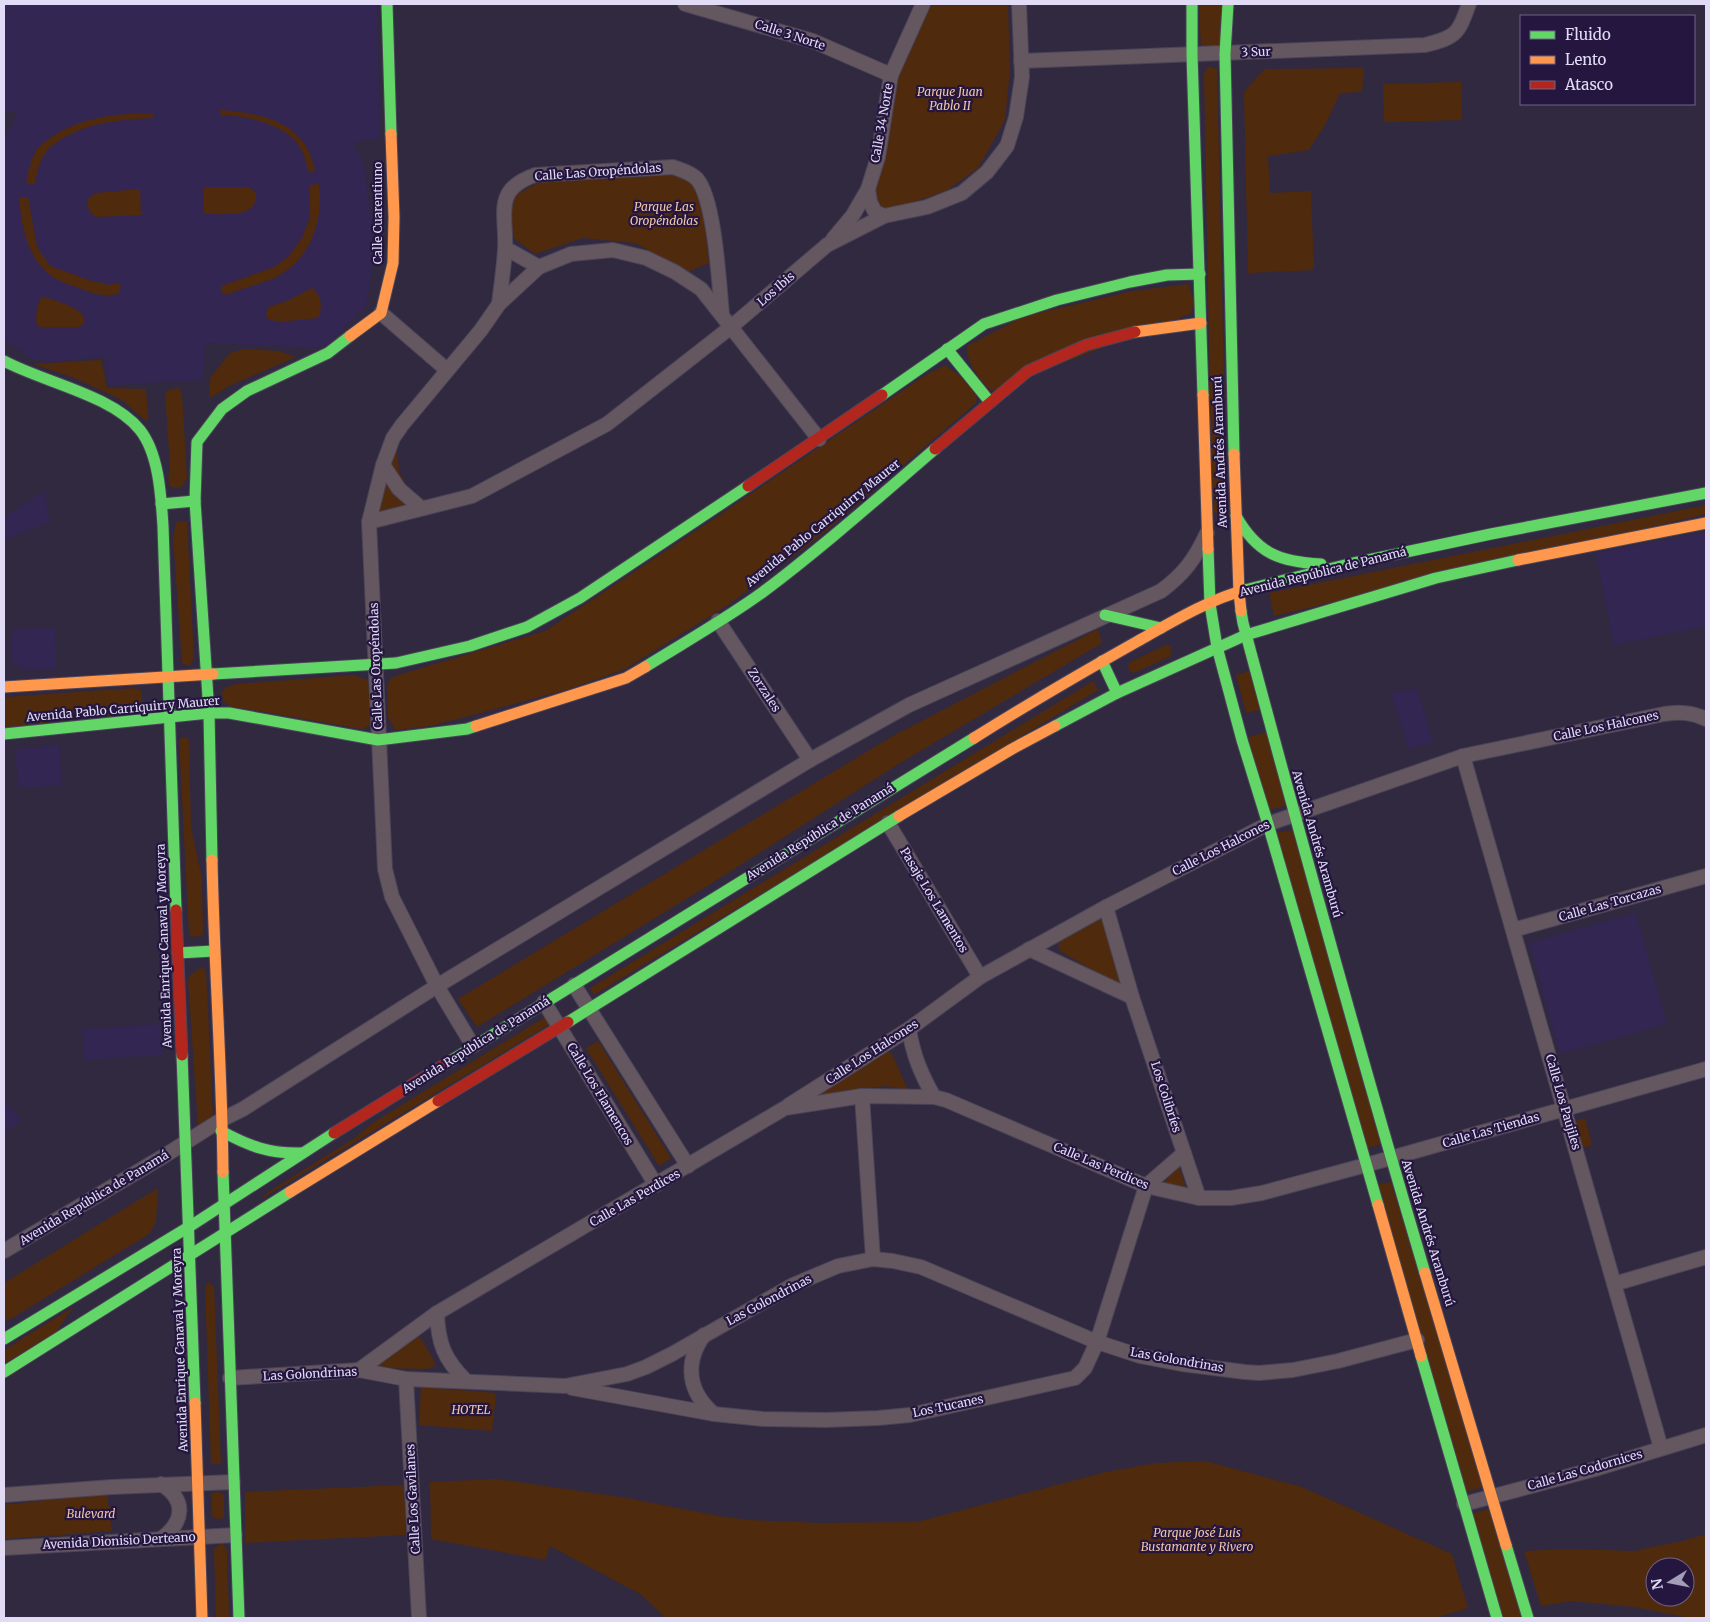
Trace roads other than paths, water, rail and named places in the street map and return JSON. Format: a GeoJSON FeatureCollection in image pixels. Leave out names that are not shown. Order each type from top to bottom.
{"type":"FeatureCollection","features":[{"type":"Feature","properties":{"kind":"main road","name":"Calle Cuarentiuno"},"geometry":{"type":"LineString","coordinates":[[382,313],[393,263],[394,216],[387,4]]}},
{"type":"Feature","properties":{"kind":"main road","name":"Avenida Andrés Aramburú"},"geometry":{"type":"LineString","coordinates":[[1192,4],[1201,323],[1215,534],[1210,604],[1217,647],[1238,728],[1268,824],[1497,1618]]}},
{"type":"Feature","properties":{"kind":"main road","name":"Avenida Andrés Aramburú"},"geometry":{"type":"LineString","coordinates":[[1228,4],[1225,54],[1230,381],[1239,592],[1260,721],[1294,814],[1391,1158],[1528,1618]]}},
{"type":"Feature","properties":{"kind":"main road","name":"Avenida Pablo Carriquirry Maurer"},"geometry":{"type":"LineString","coordinates":[[4,687],[396,663],[470,646],[527,627],[580,598],[819,439],[984,324],[1033,307],[1130,282],[1167,275],[1200,274]]}},
{"type":"Feature","properties":{"kind":"main road"},"geometry":{"type":"LineString","coordinates":[[239,1618],[214,951],[209,713],[196,501],[195,467],[197,442],[222,410],[247,391],[328,353],[382,313]]}},
{"type":"Feature","properties":{"kind":"main road","name":"Avenida Pablo Carriquirry Maurer"},"geometry":{"type":"LineString","coordinates":[[4,734],[170,716],[230,713],[378,740],[467,729],[626,678],[764,591],[816,550],[1028,371],[1086,345],[1144,330],[1201,323]]}},
{"type":"Feature","properties":{"kind":"main road"},"geometry":{"type":"LineString","coordinates":[[948,349],[990,402]]}},
{"type":"Feature","properties":{"kind":"main road","name":"Avenida Enrique Canaval y Moreyra"},"geometry":{"type":"LineString","coordinates":[[4,362],[18,370],[100,402],[132,420],[149,448],[157,474],[161,504],[169,676],[184,1143],[191,1254],[202,1618]]}},
{"type":"Feature","properties":{"kind":"main road","name":"Avenida República de Panamá"},"geometry":{"type":"LineString","coordinates":[[4,1339],[190,1227],[251,1189],[302,1153],[473,1046],[998,723],[1161,628],[1239,592],[1349,564],[1491,534],[1706,493]]}},
{"type":"Feature","properties":{"kind":"main road"},"geometry":{"type":"LineString","coordinates":[[161,504],[196,501]]}},
{"type":"Feature","properties":{"kind":"main road"},"geometry":{"type":"LineString","coordinates":[[1215,534],[1233,533],[1236,521]]}},
{"type":"Feature","properties":{"kind":"main road"},"geometry":{"type":"LineString","coordinates":[[1236,521],[1255,544],[1277,558],[1306,564],[1349,564]]}},
{"type":"Feature","properties":{"kind":"main road"},"geometry":{"type":"LineString","coordinates":[[4,1372],[224,1233],[888,823],[1012,749],[1117,693],[1246,635],[1436,578],[1551,553],[1706,523]]}},
{"type":"Feature","properties":{"kind":"main road"},"geometry":{"type":"LineString","coordinates":[[1105,615],[1161,628]]}},
{"type":"Feature","properties":{"kind":"main road"},"geometry":{"type":"LineString","coordinates":[[1102,661],[1117,693]]}},
{"type":"Feature","properties":{"kind":"main road"},"geometry":{"type":"LineString","coordinates":[[1238,728],[1260,721]]}},
{"type":"Feature","properties":{"kind":"main road"},"geometry":{"type":"LineString","coordinates":[[178,953],[214,951]]}},
{"type":"Feature","properties":{"kind":"main road"},"geometry":{"type":"LineString","coordinates":[[221,1125],[259,1150],[280,1154],[302,1153]]}},
{"type":"Feature","properties":{"kind":"street","name":"Calle 3 Norte"},"geometry":{"type":"LineString","coordinates":[[685,4],[813,41],[891,75]]}},
{"type":"Feature","properties":{"kind":"street","name":"Calle 34 Norte"},"geometry":{"type":"LineString","coordinates":[[827,245],[853,215],[868,189],[878,157],[891,75],[924,4]]}},
{"type":"Feature","properties":{"kind":"street","name":"Los Ibis"},"geometry":{"type":"LineString","coordinates":[[369,522],[472,496],[607,424],[732,327],[827,245],[884,216],[927,207],[962,192],[987,172],[1006,146],[1016,117],[1022,77],[1019,4]]}},
{"type":"Feature","properties":{"kind":"street","name":"3 Sur"},"geometry":{"type":"LineString","coordinates":[[1021,61],[1425,45],[1446,40],[1460,28],[1469,4]]}},
{"type":"Feature","properties":{"kind":"street","name":"Calle Las Oropéndolas"},"geometry":{"type":"LineString","coordinates":[[499,304],[505,248],[504,209],[508,194],[521,180],[535,175],[673,167],[686,171],[696,178],[702,187],[713,230],[722,315]]}},
{"type":"Feature","properties":{"kind":"street"},"geometry":{"type":"LineString","coordinates":[[868,189],[870,202],[875,212],[884,216]]}},
{"type":"Feature","properties":{"kind":"street"},"geometry":{"type":"LineString","coordinates":[[505,248],[538,267]]}},
{"type":"Feature","properties":{"kind":"street","name":"Calle Las Oropéndolas"},"geometry":{"type":"LineString","coordinates":[[473,1046],[438,986],[392,897],[385,869],[369,522],[383,465],[393,438],[481,330],[499,304],[538,267],[571,254],[613,250],[646,258],[675,272],[702,289],[819,439]]}},
{"type":"Feature","properties":{"kind":"street"},"geometry":{"type":"LineString","coordinates":[[382,313],[447,370]]}},
{"type":"Feature","properties":{"kind":"street"},"geometry":{"type":"LineString","coordinates":[[383,465],[399,489],[421,508]]}},
{"type":"Feature","properties":{"kind":"street","name":"Avenida República de Panamá"},"geometry":{"type":"LineString","coordinates":[[4,1251],[184,1143],[221,1125],[243,1108],[438,986],[810,760],[909,705],[1161,591],[1185,571],[1215,534]]}},
{"type":"Feature","properties":{"kind":"street","name":"Zorzales"},"geometry":{"type":"LineString","coordinates":[[718,621],[810,760]]}},
{"type":"Feature","properties":{"kind":"street","name":"Calle Los Halcones"},"geometry":{"type":"LineString","coordinates":[[785,1108],[909,1028],[980,977],[1106,907],[1268,824],[1463,756],[1664,714],[1680,712],[1696,714],[1706,719]]}},
{"type":"Feature","properties":{"kind":"street","name":"Calle Los Paujiles"},"geometry":{"type":"LineString","coordinates":[[1463,756],[1661,1448]]}},
{"type":"Feature","properties":{"kind":"street","name":"Pasaje Los Lamentos"},"geometry":{"type":"LineString","coordinates":[[888,823],[980,977]]}},
{"type":"Feature","properties":{"kind":"street","name":"Calle Las Torcazas"},"geometry":{"type":"LineString","coordinates":[[1513,930],[1706,876]]}},
{"type":"Feature","properties":{"kind":"street","name":"Los Colibríes"},"geometry":{"type":"LineString","coordinates":[[1106,907],[1132,997],[1199,1198]]}},
{"type":"Feature","properties":{"kind":"street"},"geometry":{"type":"LineString","coordinates":[[1029,949],[1132,997]]}},
{"type":"Feature","properties":{"kind":"street"},"geometry":{"type":"LineString","coordinates":[[574,985],[688,1166]]}},
{"type":"Feature","properties":{"kind":"street","name":"Calle Los Flamencos"},"geometry":{"type":"LineString","coordinates":[[544,1002],[656,1185]]}},
{"type":"Feature","properties":{"kind":"street"},"geometry":{"type":"LineString","coordinates":[[909,1028],[920,1072],[934,1097]]}},
{"type":"Feature","properties":{"kind":"street","name":"Calle Las Tiendas"},"geometry":{"type":"LineString","coordinates":[[1391,1158],[1706,1069]]}},
{"type":"Feature","properties":{"kind":"street"},"geometry":{"type":"LineString","coordinates":[[862,1096],[873,1259]]}},
{"type":"Feature","properties":{"kind":"street","name":"Calle Las Perdices"},"geometry":{"type":"LineString","coordinates":[[359,1370],[437,1313],[785,1108],[862,1096],[934,1097],[946,1100],[1146,1186],[1199,1198],[1245,1197],[1391,1158]]}},
{"type":"Feature","properties":{"kind":"street"},"geometry":{"type":"LineString","coordinates":[[1146,1186],[1184,1153]]}},
{"type":"Feature","properties":{"kind":"street","name":"Los Tucanes"},"geometry":{"type":"LineString","coordinates":[[565,1386],[714,1414],[763,1419],[817,1420],[878,1418],[910,1414],[1075,1378],[1085,1368],[1096,1342],[1146,1186]]}},
{"type":"Feature","properties":{"kind":"street"},"geometry":{"type":"LineString","coordinates":[[1614,1284],[1706,1258]]}},
{"type":"Feature","properties":{"kind":"street","name":"Las Golondrinas"},"geometry":{"type":"LineString","coordinates":[[230,1378],[359,1370],[406,1379],[466,1380],[565,1386],[637,1371],[672,1354],[793,1285],[838,1266],[873,1259],[921,1267],[1096,1342],[1140,1356],[1182,1364],[1259,1373],[1314,1367],[1417,1340]]}},
{"type":"Feature","properties":{"kind":"street"},"geometry":{"type":"LineString","coordinates":[[437,1313],[438,1332],[443,1350],[452,1367],[466,1380]]}},
{"type":"Feature","properties":{"kind":"street"},"geometry":{"type":"LineString","coordinates":[[705,1334],[697,1345],[691,1370],[697,1395],[704,1406],[714,1414]]}},
{"type":"Feature","properties":{"kind":"street","name":"Calle Los Gavilanes"},"geometry":{"type":"LineString","coordinates":[[406,1379],[419,1618]]}},
{"type":"Feature","properties":{"kind":"street","name":"Calle Las Codornices"},"geometry":{"type":"LineString","coordinates":[[1464,1504],[1595,1469],[1706,1435]]}},
{"type":"Feature","properties":{"kind":"street"},"geometry":{"type":"LineString","coordinates":[[4,1495],[161,1484],[233,1482]]}},
{"type":"Feature","properties":{"kind":"street"},"geometry":{"type":"LineString","coordinates":[[161,1484],[171,1491],[178,1500],[180,1512],[177,1523],[161,1539]]}},
{"type":"Feature","properties":{"kind":"street","name":"Avenida Dionisio Derteano"},"geometry":{"type":"LineString","coordinates":[[4,1548],[235,1535]]}},
{"type":"Feature","properties":{"kind":"park label","name":"Parque Juan Pablo II"},"geometry":{"type":"Point","coordinates":[950,99]}},
{"type":"Feature","properties":{"kind":"park label","name":"Parque Las Oropéndolas"},"geometry":{"type":"Point","coordinates":[664,214]}},
{"type":"Feature","properties":{"kind":"park label","name":"HOTEL"},"geometry":{"type":"Point","coordinates":[471,1410]}},
{"type":"Feature","properties":{"kind":"park label","name":"Bulevard"},"geometry":{"type":"Point","coordinates":[91,1514]}},
{"type":"Feature","properties":{"kind":"park label","name":"Parque José Luis Bustamante y Rivero"},"geometry":{"type":"Point","coordinates":[1197,1540]}}]}
